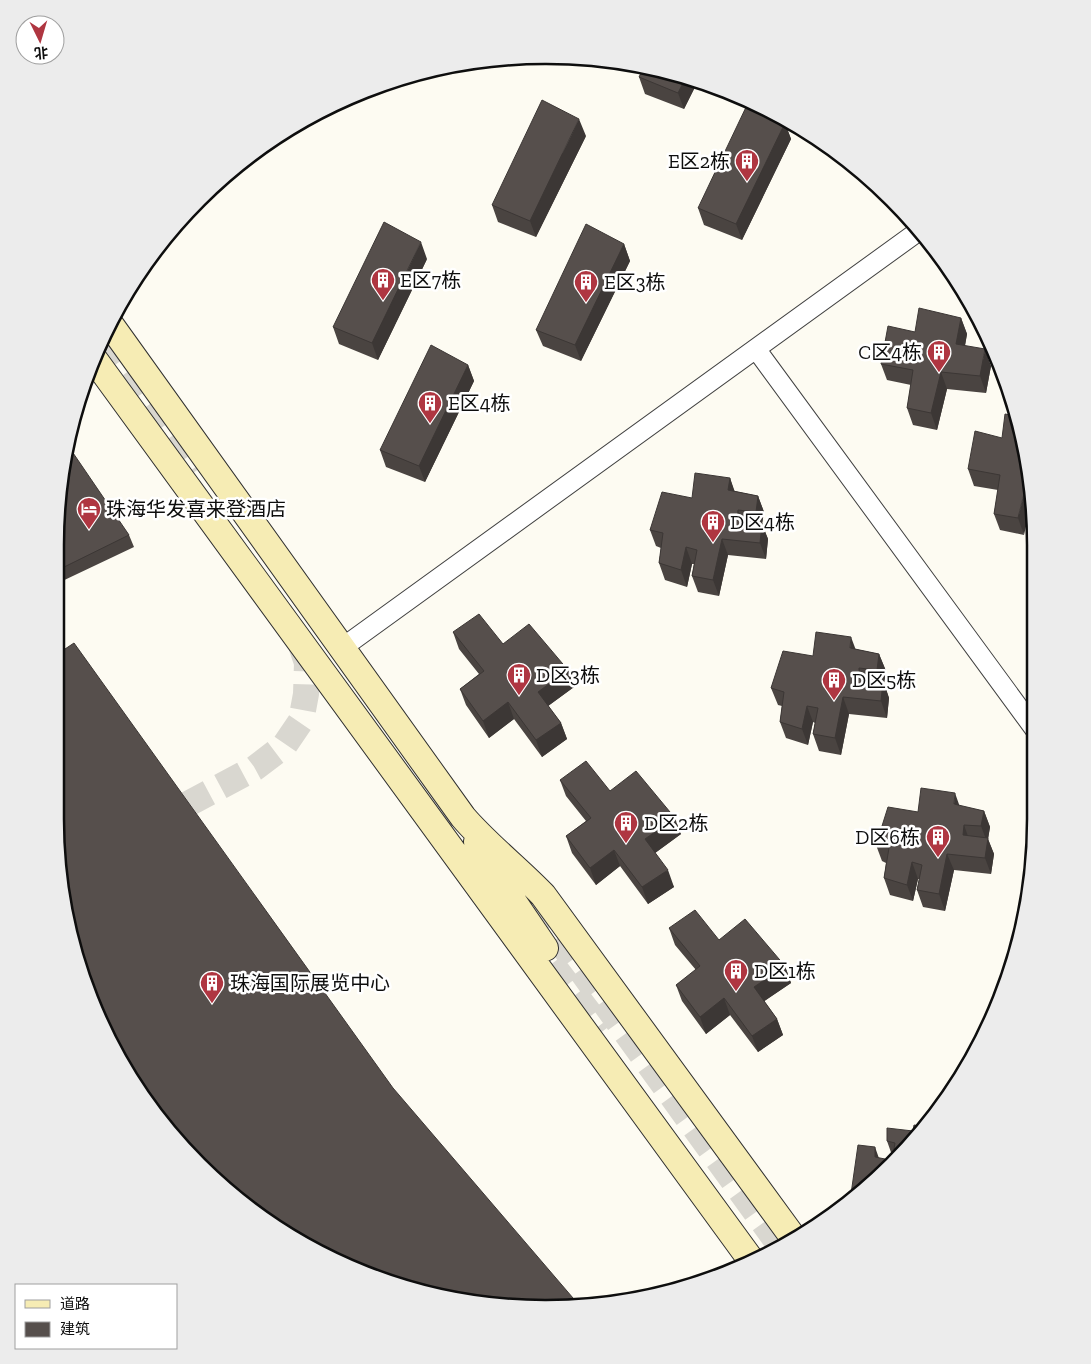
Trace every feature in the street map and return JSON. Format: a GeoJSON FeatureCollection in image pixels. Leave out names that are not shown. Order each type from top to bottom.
{"type":"FeatureCollection","features":[{"type":"Feature","properties":{"kind":"main road"},"geometry":{"type":"LineString","coordinates":[[114,330],[463,817],[477,834],[525,876],[543,895],[790,1233]]}},
{"type":"Feature","properties":{"kind":"main road"},"geometry":{"type":"LineString","coordinates":[[98,365],[748,1256]]}},
{"type":"Feature","properties":{"kind":"main road"},"geometry":{"type":"LineString","coordinates":[[463,817],[494,873],[757,1252]]}},
{"type":"Feature","properties":{"kind":"street"},"geometry":{"type":"LineString","coordinates":[[342,648],[914,235]]}},
{"type":"Feature","properties":{"kind":"street"},"geometry":{"type":"LineString","coordinates":[[756,349],[1027,719]]}},
{"type":"Feature","properties":{"kind":"building"},"geometry":{"type":"Polygon","coordinates":[[[641,73],[683,84],[678,93],[639,77],[641,73]]]}},
{"type":"Feature","properties":{"kind":"building"},"geometry":{"type":"Polygon","coordinates":[[[542,100],[579,119],[530,221],[492,205],[542,100]]]}},
{"type":"Feature","properties":{"kind":"building","name":"E区2栋"},"geometry":{"type":"Polygon","coordinates":[[[746,107],[783,127],[736,224],[698,208],[746,107]]]}},
{"type":"Feature","properties":{"kind":"building","name":"E区7栋"},"geometry":{"type":"Polygon","coordinates":[[[384,222],[421,242],[372,343],[333,327],[384,222]]]}},
{"type":"Feature","properties":{"kind":"building","name":"E区3栋"},"geometry":{"type":"Polygon","coordinates":[[[586,224],[624,244],[575,345],[536,330],[586,224]]]}},
{"type":"Feature","properties":{"kind":"building","name":"C区4栋"},"geometry":{"type":"Polygon","coordinates":[[[919,308],[961,318],[956,344],[985,349],[980,376],[941,372],[931,413],[907,408],[913,370],[881,364],[888,326],[915,332],[919,308]]]}},
{"type":"Feature","properties":{"kind":"building","name":"E区4栋"},"geometry":{"type":"Polygon","coordinates":[[[431,345],[468,365],[419,466],[380,450],[431,345]]]}},
{"type":"Feature","properties":{"kind":"building"},"geometry":{"type":"Polygon","coordinates":[[[1005,414],[1009,415],[1018,452],[1024,494],[1018,518],[994,514],[1000,475],[968,469],[975,431],[1002,438],[1005,414]]]}},
{"type":"Feature","properties":{"kind":"building","name":"珠海华发喜来登酒店"},"geometry":{"type":"Polygon","coordinates":[[[73,453],[129,535],[64,567],[65,514],[73,453]]]}},
{"type":"Feature","properties":{"kind":"building","name":"D区4栋"},"geometry":{"type":"Polygon","coordinates":[[[695,473],[730,478],[728,490],[758,496],[756,512],[738,510],[737,520],[762,523],[760,543],[722,539],[713,580],[692,576],[697,550],[686,547],[681,570],[659,563],[663,533],[650,530],[662,492],[692,498],[695,473]]]}},
{"type":"Feature","properties":{"kind":"building","name":"D区3栋"},"geometry":{"type":"Polygon","coordinates":[[[479,614],[503,644],[529,624],[568,670],[538,692],[561,723],[536,740],[508,702],[483,721],[460,689],[484,671],[453,632],[479,614]]]}},
{"type":"Feature","properties":{"kind":"building","name":"D区5栋"},"geometry":{"type":"Polygon","coordinates":[[[816,632],[851,637],[850,648],[879,654],[877,670],[859,668],[859,678],[883,681],[881,701],[843,697],[835,738],[813,734],[818,708],[807,706],[802,729],[780,722],[784,692],[771,688],[783,651],[813,656],[816,632]]]}},
{"type":"Feature","properties":{"kind":"building","name":"珠海国际展览中心"},"geometry":{"type":"Polygon","coordinates":[[[74,643],[393,1088],[574,1299],[514,1299],[452,1291],[391,1275],[332,1251],[305,1236],[252,1201],[205,1159],[163,1112],[128,1059],[113,1032],[89,973],[73,912],[65,850],[64,650],[74,643]]]}},
{"type":"Feature","properties":{"kind":"building","name":"D区2栋"},"geometry":{"type":"Polygon","coordinates":[[[586,761],[610,791],[636,771],[675,818],[645,839],[668,870],[642,887],[614,850],[590,868],[566,836],[591,818],[560,780],[586,761]]]}},
{"type":"Feature","properties":{"kind":"building","name":"D区6栋"},"geometry":{"type":"Polygon","coordinates":[[[921,788],[955,793],[954,804],[984,811],[981,826],[964,825],[963,835],[988,838],[985,858],[947,854],[939,894],[917,890],[922,865],[912,862],[907,885],[884,878],[889,848],[876,845],[888,807],[918,812],[921,788]]]}},
{"type":"Feature","properties":{"kind":"building","name":"D区1栋"},"geometry":{"type":"Polygon","coordinates":[[[695,910],[719,940],[745,919],[785,966],[754,987],[777,1019],[752,1036],[724,998],[700,1017],[676,985],[700,966],[669,928],[695,910]]]}},
{"type":"Feature","properties":{"kind":"building"},"geometry":{"type":"Polygon","coordinates":[[[887,1128],[912,1131],[894,1149],[895,1143],[887,1141],[887,1128]]]}},
{"type":"Feature","properties":{"kind":"building"},"geometry":{"type":"Polygon","coordinates":[[[858,1145],[875,1147],[875,1157],[885,1160],[851,1191],[858,1145]]]}},
{"type":"Feature","properties":{"kind":"tunnel"},"geometry":{"type":"LineString","coordinates":[[105,349],[193,473]]}},
{"type":"Feature","properties":{"kind":"tunnel"},"geometry":{"type":"LineString","coordinates":[[186,805],[255,768],[284,746],[301,721],[306,694],[307,663],[299,639]]}},
{"type":"Feature","properties":{"kind":"tunnel"},"geometry":{"type":"LineString","coordinates":[[512,875],[777,1241]]}},
{"type":"Feature","properties":{"kind":"tunnel"},"geometry":{"type":"LineString","coordinates":[[528,933],[603,1031]]}},
{"type":"Feature","properties":{"kind":"place","name":"E区2栋"},"geometry":{"type":"Point","coordinates":[747,182]}},
{"type":"Feature","properties":{"kind":"place","name":"E区7栋"},"geometry":{"type":"Point","coordinates":[383,301]}},
{"type":"Feature","properties":{"kind":"place","name":"E区3栋"},"geometry":{"type":"Point","coordinates":[586,303]}},
{"type":"Feature","properties":{"kind":"place","name":"C区4栋"},"geometry":{"type":"Point","coordinates":[939,373]}},
{"type":"Feature","properties":{"kind":"place","name":"E区4栋"},"geometry":{"type":"Point","coordinates":[430,424]}},
{"type":"Feature","properties":{"kind":"place","name":"珠海华发喜来登酒店"},"geometry":{"type":"Point","coordinates":[89,530]}},
{"type":"Feature","properties":{"kind":"place","name":"D区4栋"},"geometry":{"type":"Point","coordinates":[713,543]}},
{"type":"Feature","properties":{"kind":"place","name":"D区3栋"},"geometry":{"type":"Point","coordinates":[519,696]}},
{"type":"Feature","properties":{"kind":"place","name":"D区5栋"},"geometry":{"type":"Point","coordinates":[834,701]}},
{"type":"Feature","properties":{"kind":"place","name":"D区2栋"},"geometry":{"type":"Point","coordinates":[626,844]}},
{"type":"Feature","properties":{"kind":"place","name":"D区6栋"},"geometry":{"type":"Point","coordinates":[938,858]}},
{"type":"Feature","properties":{"kind":"place","name":"D区1栋"},"geometry":{"type":"Point","coordinates":[736,992]}},
{"type":"Feature","properties":{"kind":"place","name":"珠海国际展览中心"},"geometry":{"type":"Point","coordinates":[212,1004]}}]}
